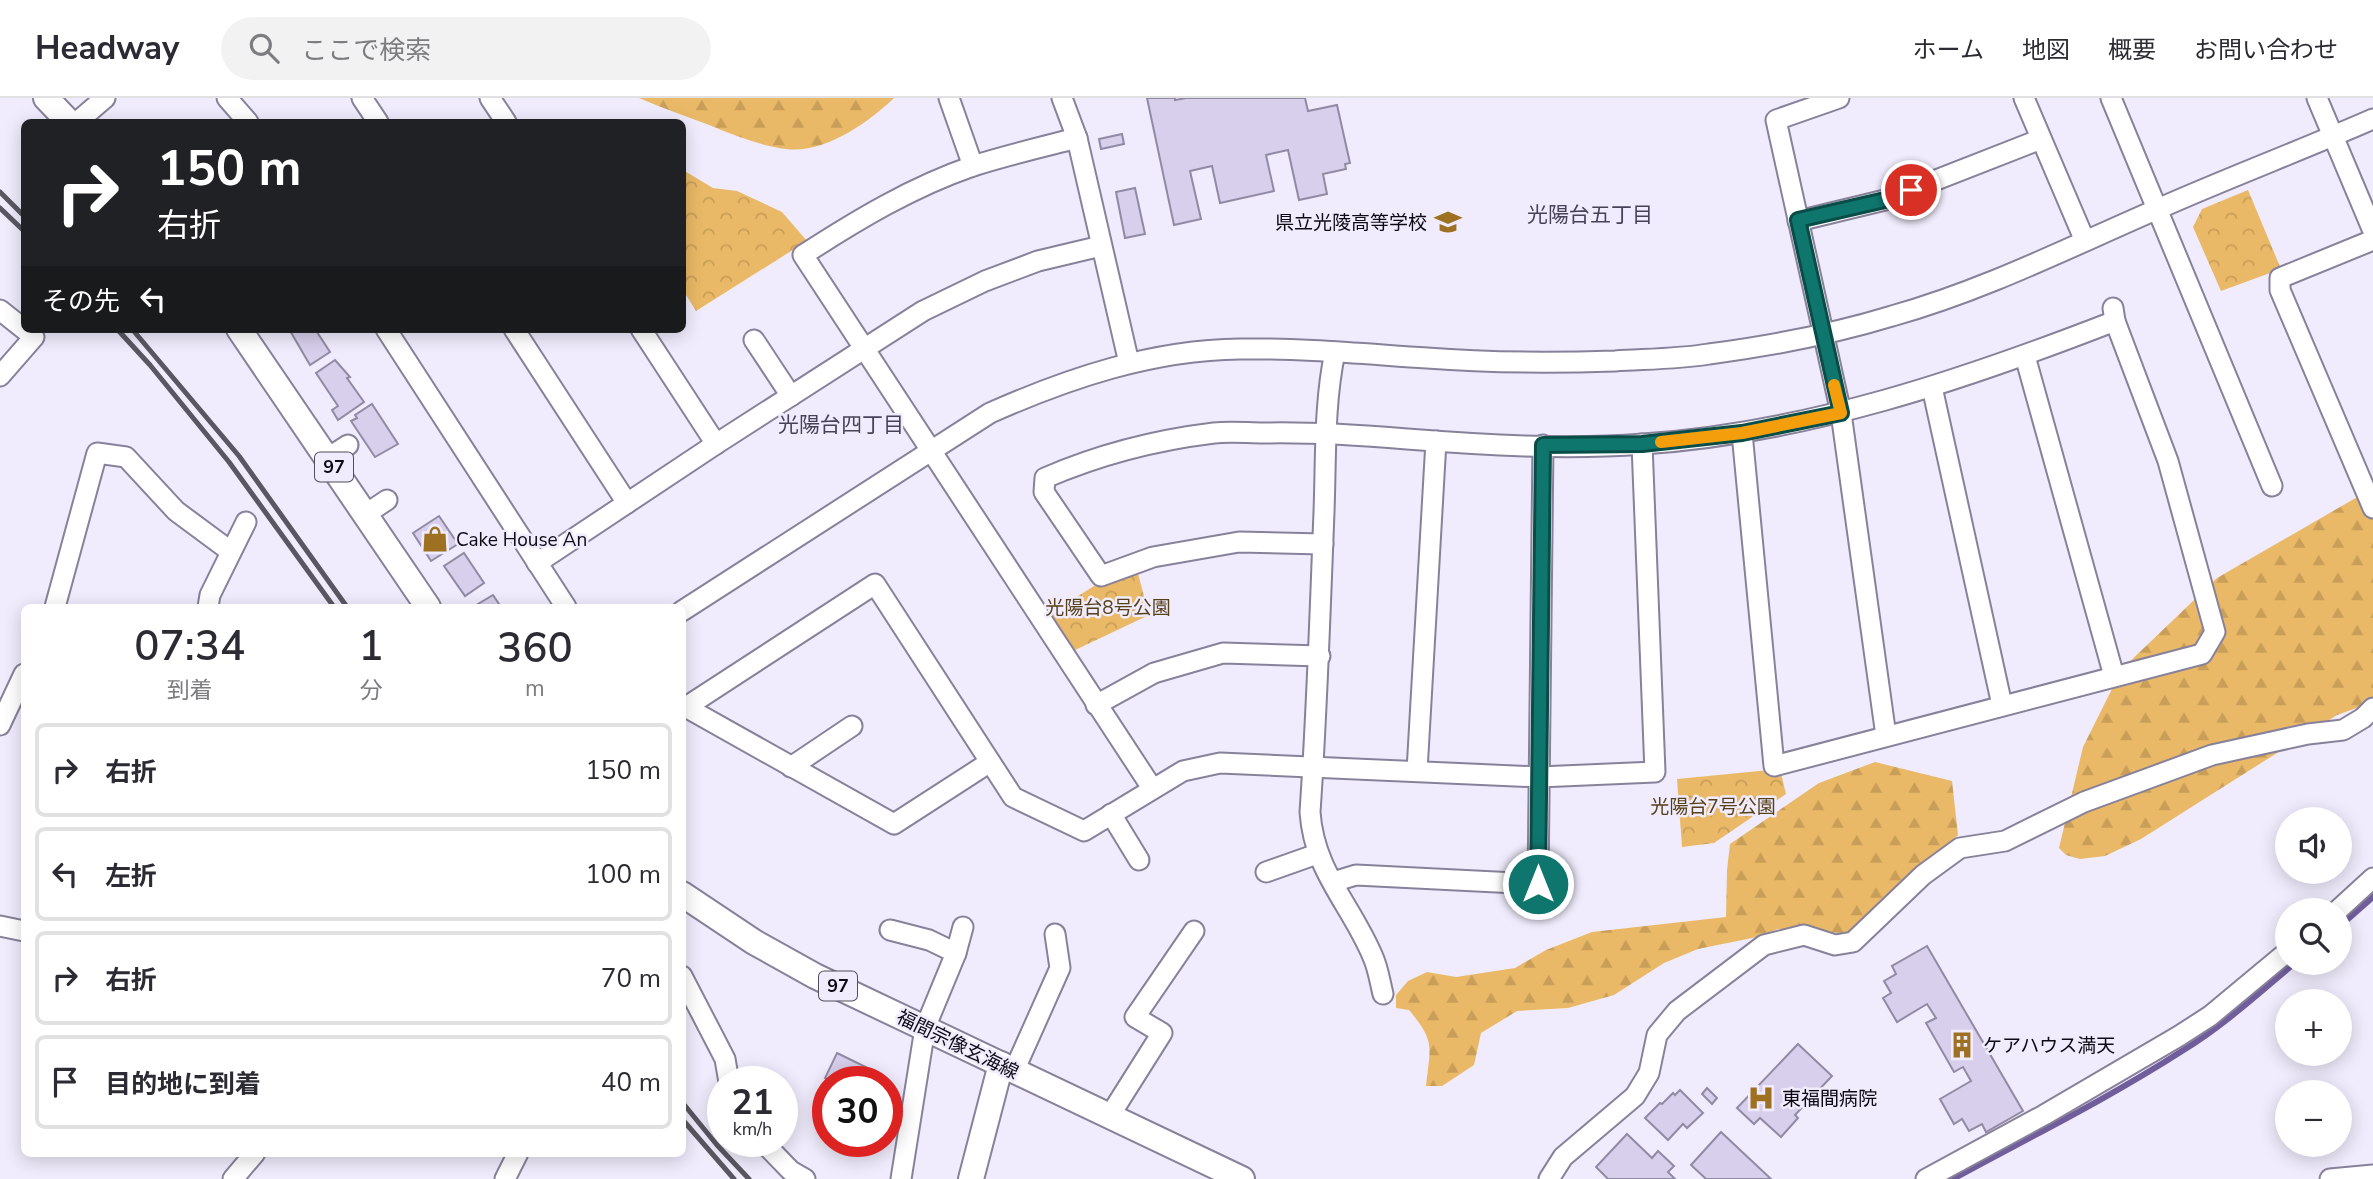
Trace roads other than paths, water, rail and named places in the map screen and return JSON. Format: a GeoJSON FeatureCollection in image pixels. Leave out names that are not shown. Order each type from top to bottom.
{"type":"FeatureCollection","features":[{"type":"Feature","properties":{"kind":"main road"},"geometry":{"type":"LineString","coordinates":[[46,98],[66,119]]}},
{"type":"Feature","properties":{"kind":"main road","name":"97"},"geometry":{"type":"LineString","coordinates":[[242,333],[338,451],[366,514],[426,604]]}},
{"type":"Feature","properties":{"kind":"main road","name":"福間宗像玄海線"},"geometry":{"type":"LineString","coordinates":[[686,897],[754,942],[803,969],[1242,1179]]}},
{"type":"Feature","properties":{"kind":"main road"},"geometry":{"type":"LineString","coordinates":[[973,1170],[1008,1068]]}},
{"type":"Feature","properties":{"kind":"street"},"geometry":{"type":"LineString","coordinates":[[80,119],[105,98]]}},
{"type":"Feature","properties":{"kind":"street"},"geometry":{"type":"LineString","coordinates":[[227,98],[245,119]]}},
{"type":"Feature","properties":{"kind":"street"},"geometry":{"type":"LineString","coordinates":[[362,98],[376,119]]}},
{"type":"Feature","properties":{"kind":"street"},"geometry":{"type":"LineString","coordinates":[[490,98],[504,119]]}},
{"type":"Feature","properties":{"kind":"street"},"geometry":{"type":"LineString","coordinates":[[948,98],[973,166]]}},
{"type":"Feature","properties":{"kind":"street"},"geometry":{"type":"LineString","coordinates":[[1062,98],[1077,138],[1129,363]]}},
{"type":"Feature","properties":{"kind":"street"},"geometry":{"type":"LineString","coordinates":[[1839,98],[1776,120],[1841,413],[1886,736]]}},
{"type":"Feature","properties":{"kind":"street"},"geometry":{"type":"LineString","coordinates":[[2024,98],[2085,241]]}},
{"type":"Feature","properties":{"kind":"street"},"geometry":{"type":"LineString","coordinates":[[2111,98],[2272,486]]}},
{"type":"Feature","properties":{"kind":"street"},"geometry":{"type":"LineString","coordinates":[[2317,98],[2373,232]]}},
{"type":"Feature","properties":{"kind":"street"},"geometry":{"type":"LineString","coordinates":[[686,608],[990,412],[1041,390],[1129,363],[1238,349],[1562,363],[1707,355],[1823,334],[1893,316],[1969,290],[2373,119]]}},
{"type":"Feature","properties":{"kind":"street"},"geometry":{"type":"LineString","coordinates":[[1077,138],[973,166],[864,215],[803,255],[1152,788]]}},
{"type":"Feature","properties":{"kind":"street"},"geometry":{"type":"LineString","coordinates":[[1798,220],[1885,200],[2041,139]]}},
{"type":"Feature","properties":{"kind":"street"},"geometry":{"type":"LineString","coordinates":[[2373,240],[2280,278],[2280,290],[2373,508]]}},
{"type":"Feature","properties":{"kind":"street"},"geometry":{"type":"LineString","coordinates":[[537,563],[923,311],[985,281],[1038,261],[1101,246]]}},
{"type":"Feature","properties":{"kind":"street"},"geometry":{"type":"LineString","coordinates":[[0,310],[21,327]]}},
{"type":"Feature","properties":{"kind":"street"},"geometry":{"type":"LineString","coordinates":[[1323,544],[1239,542],[1153,557],[1101,576],[1044,492],[1045,478],[1078,464],[1127,450],[1216,433],[1327,432],[1436,441],[1543,445],[1642,444],[1742,433],[1841,413],[1932,387],[2025,356],[2114,314],[2168,461],[2215,632],[2202,654],[1774,766],[1742,433]]}},
{"type":"Feature","properties":{"kind":"street"},"geometry":{"type":"LineString","coordinates":[[0,376],[34,337],[29,333]]}},
{"type":"Feature","properties":{"kind":"street"},"geometry":{"type":"LineString","coordinates":[[389,333],[564,604]]}},
{"type":"Feature","properties":{"kind":"street"},"geometry":{"type":"LineString","coordinates":[[516,333],[626,503]]}},
{"type":"Feature","properties":{"kind":"street"},"geometry":{"type":"LineString","coordinates":[[644,333],[716,444]]}},
{"type":"Feature","properties":{"kind":"street"},"geometry":{"type":"LineString","coordinates":[[754,340],[791,396]]}},
{"type":"Feature","properties":{"kind":"street"},"geometry":{"type":"LineString","coordinates":[[1335,352],[1331,369],[1327,432],[1311,834],[1317,854],[1373,957],[1383,994]]}},
{"type":"Feature","properties":{"kind":"street"},"geometry":{"type":"LineString","coordinates":[[2025,356],[2114,676]]}},
{"type":"Feature","properties":{"kind":"street"},"geometry":{"type":"LineString","coordinates":[[1932,387],[2002,705]]}},
{"type":"Feature","properties":{"kind":"street"},"geometry":{"type":"LineString","coordinates":[[1417,771],[1436,441]]}},
{"type":"Feature","properties":{"kind":"street"},"geometry":{"type":"LineString","coordinates":[[686,705],[875,584],[1013,797],[1084,831],[1182,771],[1220,763],[1539,776],[1655,772],[1642,444]]}},
{"type":"Feature","properties":{"kind":"street"},"geometry":{"type":"LineString","coordinates":[[1333,882],[1356,875],[1538,884],[1543,445]]}},
{"type":"Feature","properties":{"kind":"street"},"geometry":{"type":"LineString","coordinates":[[56,604],[97,453],[127,457],[176,511],[230,551]]}},
{"type":"Feature","properties":{"kind":"street"},"geometry":{"type":"LineString","coordinates":[[366,514],[387,500]]}},
{"type":"Feature","properties":{"kind":"street"},"geometry":{"type":"LineString","coordinates":[[208,604],[230,551],[246,522]]}},
{"type":"Feature","properties":{"kind":"street"},"geometry":{"type":"LineString","coordinates":[[1096,705],[1154,673],[1223,653],[1320,656]]}},
{"type":"Feature","properties":{"kind":"street"},"geometry":{"type":"LineString","coordinates":[[0,725],[21,680]]}},
{"type":"Feature","properties":{"kind":"street"},"geometry":{"type":"LineString","coordinates":[[686,707],[894,824],[990,762]]}},
{"type":"Feature","properties":{"kind":"street"},"geometry":{"type":"LineString","coordinates":[[1549,1179],[1563,1157],[1635,1096],[1649,1073],[1657,1035],[1677,1011],[1764,945],[1804,935],[1835,945],[1853,942],[1923,874],[1960,848],[2005,841],[2084,802],[2212,755],[2308,734],[2343,730],[2363,718],[2373,708]]}},
{"type":"Feature","properties":{"kind":"street"},"geometry":{"type":"LineString","coordinates":[[792,767],[852,726]]}},
{"type":"Feature","properties":{"kind":"street"},"geometry":{"type":"LineString","coordinates":[[1111,814],[1139,860]]}},
{"type":"Feature","properties":{"kind":"street"},"geometry":{"type":"LineString","coordinates":[[1266,872],[1317,854]]}},
{"type":"Feature","properties":{"kind":"street"},"geometry":{"type":"LineString","coordinates":[[2351,898],[2373,878]]}},
{"type":"Feature","properties":{"kind":"street"},"geometry":{"type":"LineString","coordinates":[[0,926],[21,930]]}},
{"type":"Feature","properties":{"kind":"street"},"geometry":{"type":"LineString","coordinates":[[901,1179],[925,1028],[956,953],[963,927]]}},
{"type":"Feature","properties":{"kind":"street"},"geometry":{"type":"LineString","coordinates":[[890,930],[929,940],[956,953]]}},
{"type":"Feature","properties":{"kind":"street"},"geometry":{"type":"LineString","coordinates":[[1109,1117],[1162,1033],[1135,1017],[1194,931]]}},
{"type":"Feature","properties":{"kind":"street"},"geometry":{"type":"LineString","coordinates":[[1008,1068],[1060,968],[1055,934]]}},
{"type":"Feature","properties":{"kind":"street"},"geometry":{"type":"LineString","coordinates":[[1926,1179],[2044,1115],[2179,1036],[2210,1016],[2275,962]]}},
{"type":"Feature","properties":{"kind":"street"},"geometry":{"type":"LineString","coordinates":[[686,984],[726,1066]]}},
{"type":"Feature","properties":{"kind":"street"},"geometry":{"type":"LineString","coordinates":[[233,1179],[252,1157]]}},
{"type":"Feature","properties":{"kind":"street"},"geometry":{"type":"LineString","coordinates":[[505,1179],[516,1157]]}},
{"type":"Feature","properties":{"kind":"street"},"geometry":{"type":"LineString","coordinates":[[777,1157],[791,1171],[805,1179]]}},
{"type":"Feature","properties":{"kind":"street"},"geometry":{"type":"LineString","coordinates":[[2330,1179],[2373,1175]]}},
{"type":"Feature","properties":{"kind":"waterway"},"geometry":{"type":"LineString","coordinates":[[2352,915],[2373,897]]}},
{"type":"Feature","properties":{"kind":"waterway"},"geometry":{"type":"LineString","coordinates":[[1953,1179],[2098,1101],[2182,1051],[2226,1020],[2280,975]]}},
{"type":"Feature","properties":{"kind":"railway"},"geometry":{"type":"LineString","coordinates":[[0,192],[21,213]]}},
{"type":"Feature","properties":{"kind":"railway"},"geometry":{"type":"LineString","coordinates":[[0,208],[21,228]]}},
{"type":"Feature","properties":{"kind":"railway"},"geometry":{"type":"LineString","coordinates":[[121,333],[229,462],[332,604]]}},
{"type":"Feature","properties":{"kind":"railway"},"geometry":{"type":"LineString","coordinates":[[135,333],[239,456],[345,604]]}},
{"type":"Feature","properties":{"kind":"railway"},"geometry":{"type":"LineString","coordinates":[[686,1107],[749,1179]]}},
{"type":"Feature","properties":{"kind":"railway"},"geometry":{"type":"LineString","coordinates":[[686,1124],[734,1179]]}},
{"type":"Feature","properties":{"kind":"place","name":"県立光陵高等学校"},"geometry":{"type":"Point","coordinates":[1448,222]}},
{"type":"Feature","properties":{"kind":"place","name":"Cake House An"},"geometry":{"type":"Point","coordinates":[435,539]}},
{"type":"Feature","properties":{"kind":"place","name":"ケアハウス満天"},"geometry":{"type":"Point","coordinates":[1962,1045]}},
{"type":"Feature","properties":{"kind":"place","name":"東福間病院"},"geometry":{"type":"Point","coordinates":[1761,1098]}},
{"type":"Feature","properties":{"kind":"district","name":"光陽台五丁目"},"geometry":{"type":"Point","coordinates":[1590,215]}},
{"type":"Feature","properties":{"kind":"district","name":"光陽台四丁目"},"geometry":{"type":"Point","coordinates":[841,425]}},
{"type":"Feature","properties":{"kind":"park label","name":"光陽台8号公園"},"geometry":{"type":"Point","coordinates":[1108,607]}},
{"type":"Feature","properties":{"kind":"park label","name":"光陽台7号公園"},"geometry":{"type":"Point","coordinates":[1713,806]}}]}
